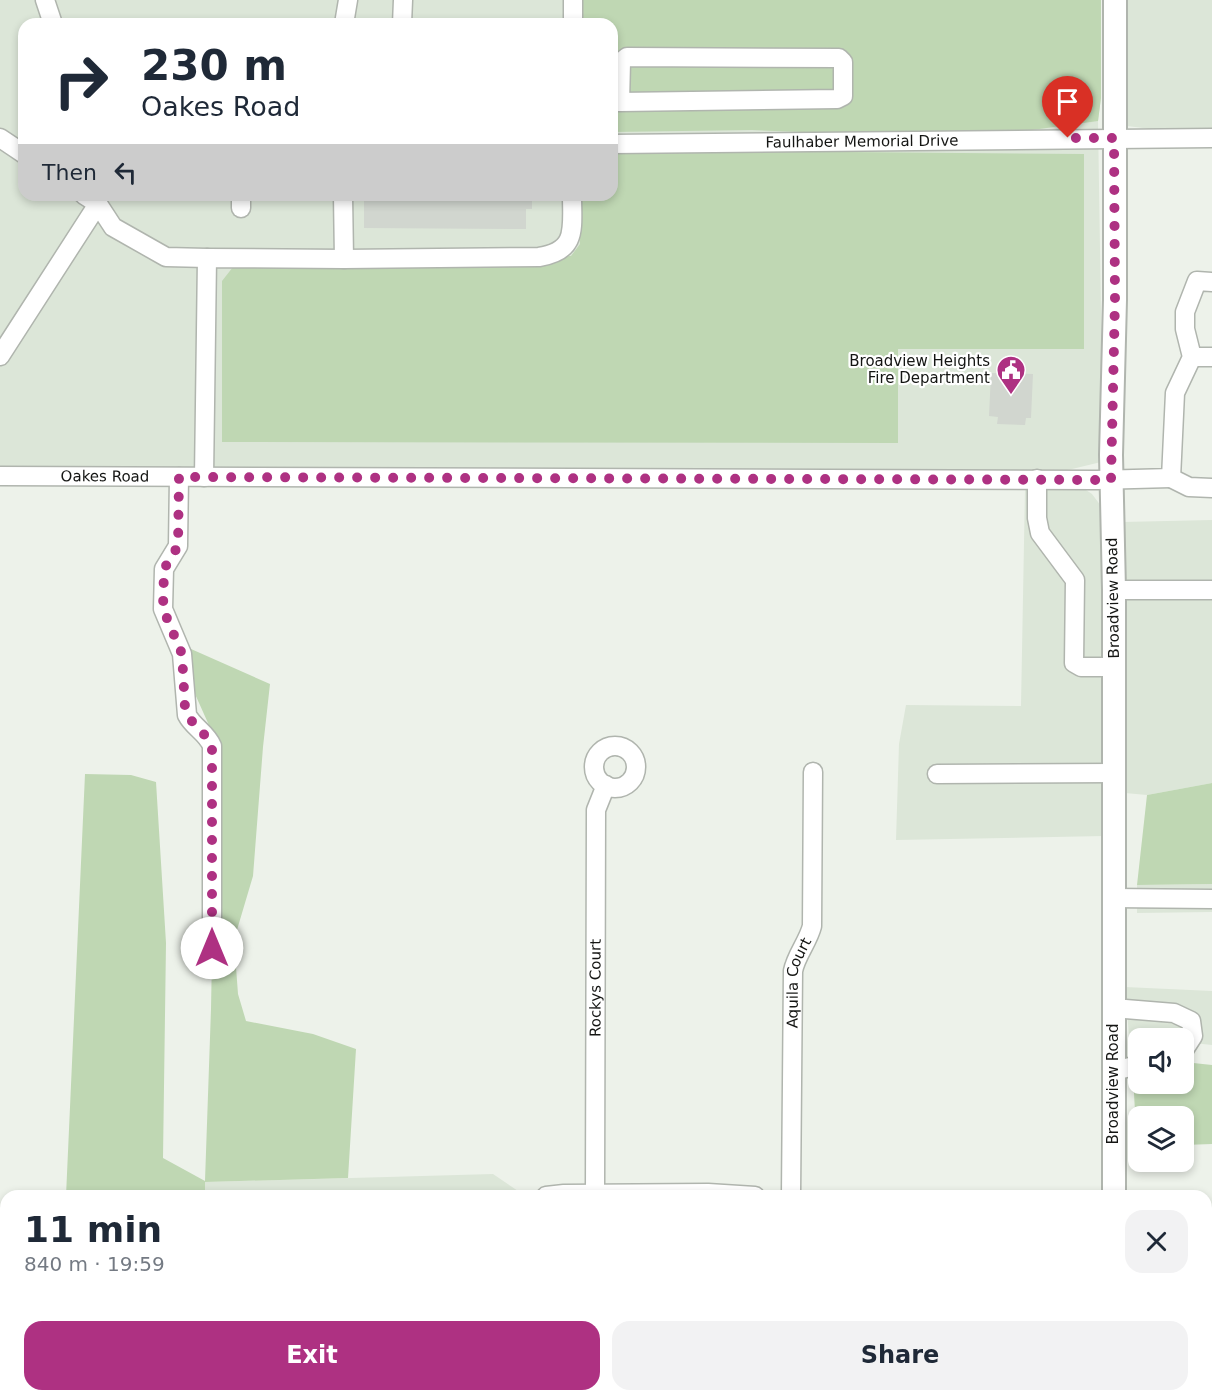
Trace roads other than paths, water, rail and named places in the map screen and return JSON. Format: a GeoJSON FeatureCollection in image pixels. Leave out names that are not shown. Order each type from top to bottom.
{"type":"FeatureCollection","features":[{"type":"Feature","properties":{"kind":"main road","name":"Broadview Road"},"geometry":{"type":"LineString","coordinates":[[1114,1190],[1114,590],[1111,480],[1115,300],[1115,0]]}},
{"type":"Feature","properties":{"kind":"street"},"geometry":{"type":"LineString","coordinates":[[45,0],[51,18]]}},
{"type":"Feature","properties":{"kind":"street"},"geometry":{"type":"LineString","coordinates":[[345,18],[348,0]]}},
{"type":"Feature","properties":{"kind":"street"},"geometry":{"type":"LineString","coordinates":[[402,18],[403,0]]}},
{"type":"Feature","properties":{"kind":"street"},"geometry":{"type":"LineString","coordinates":[[573,0],[573,18]]}},
{"type":"Feature","properties":{"kind":"street"},"geometry":{"type":"LineString","coordinates":[[618,86],[621,62],[627,57],[839,58],[843,62],[843,96],[837,99],[618,102]]}},
{"type":"Feature","properties":{"kind":"street"},"geometry":{"type":"LineString","coordinates":[[0,138],[18,150]]}},
{"type":"Feature","properties":{"kind":"street","name":"Faulhaber Memorial Drive"},"geometry":{"type":"LineString","coordinates":[[618,144],[1212,138]]}},
{"type":"Feature","properties":{"kind":"street"},"geometry":{"type":"LineString","coordinates":[[0,356],[92,201]]}},
{"type":"Feature","properties":{"kind":"street"},"geometry":{"type":"LineString","coordinates":[[96,201],[112,226],[166,257],[344,259],[552,255],[562,250],[570,235],[572,201]]}},
{"type":"Feature","properties":{"kind":"street"},"geometry":{"type":"LineString","coordinates":[[343,201],[344,259]]}},
{"type":"Feature","properties":{"kind":"street"},"geometry":{"type":"LineString","coordinates":[[204,477],[207,258]]}},
{"type":"Feature","properties":{"kind":"street"},"geometry":{"type":"LineString","coordinates":[[1204,281],[1185,312],[1185,329],[1192,357],[1175,393],[1171,478],[1189,487],[1212,488]]}},
{"type":"Feature","properties":{"kind":"street"},"geometry":{"type":"LineString","coordinates":[[1192,357],[1212,357]]}},
{"type":"Feature","properties":{"kind":"street","name":"Oakes Road"},"geometry":{"type":"LineString","coordinates":[[0,476],[1111,480],[1171,478]]}},
{"type":"Feature","properties":{"kind":"street"},"geometry":{"type":"LineString","coordinates":[[179,477],[178,546],[164,569],[163,609],[182,654],[187,715],[212,746],[212,948]]}},
{"type":"Feature","properties":{"kind":"street"},"geometry":{"type":"LineString","coordinates":[[1037,479],[1037,518],[1040,532],[1075,580],[1074,663],[1081,667],[1114,667]]}},
{"type":"Feature","properties":{"kind":"street"},"geometry":{"type":"LineString","coordinates":[[1114,590],[1212,590]]}},
{"type":"Feature","properties":{"kind":"street","name":"Aquila Court"},"geometry":{"type":"LineString","coordinates":[[791,1190],[793,971],[794,964],[810,936],[812,926],[813,772]]}},
{"type":"Feature","properties":{"kind":"street"},"geometry":{"type":"LineString","coordinates":[[937,774],[1114,774]]}},
{"type":"Feature","properties":{"kind":"street","name":"Rockys Court"},"geometry":{"type":"LineString","coordinates":[[588,1190],[596,810],[606,785]]}},
{"type":"Feature","properties":{"kind":"street"},"geometry":{"type":"LineString","coordinates":[[1113,898],[1212,899]]}},
{"type":"Feature","properties":{"kind":"street"},"geometry":{"type":"LineString","coordinates":[[1113,1008],[1174,1013],[1191,1021],[1192,1028]]}},
{"type":"Feature","properties":{"kind":"street"},"geometry":{"type":"LineString","coordinates":[[1114,1071],[1128,1068]]}},
{"type":"Feature","properties":{"kind":"place","name":"Broadview Heights Fire Department"},"geometry":{"type":"Point","coordinates":[1011,396]}}]}
